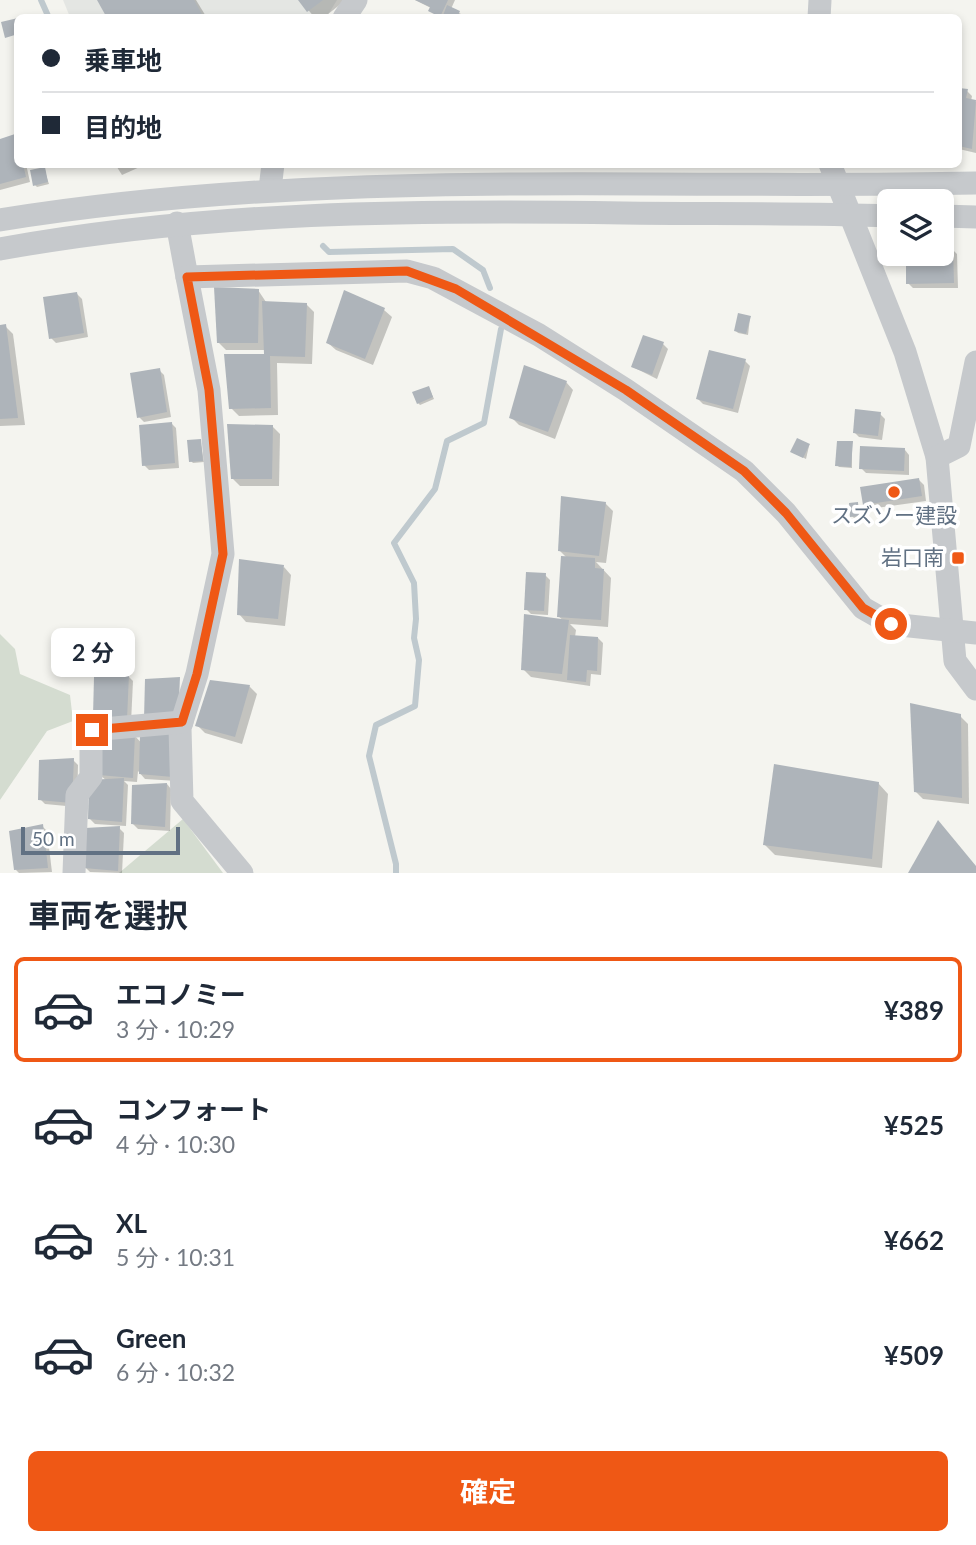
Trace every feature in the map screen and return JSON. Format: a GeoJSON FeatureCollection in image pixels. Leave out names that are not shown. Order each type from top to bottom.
{"type":"FeatureCollection","features":[{"type":"Feature","properties":{"kind":"street"},"geometry":{"type":"LineString","coordinates":[[271,189],[273,168]]}},
{"type":"Feature","properties":{"kind":"street"},"geometry":{"type":"LineString","coordinates":[[835,175],[848,215],[905,352],[937,457],[955,661],[976,689]]}},
{"type":"Feature","properties":{"kind":"street"},"geometry":{"type":"LineString","coordinates":[[0,220],[80,207],[271,189],[421,183],[835,175],[976,183]]}},
{"type":"Feature","properties":{"kind":"street"},"geometry":{"type":"LineString","coordinates":[[0,249],[72,236],[271,215],[520,211],[877,216]]}},
{"type":"Feature","properties":{"kind":"street"},"geometry":{"type":"LineString","coordinates":[[954,216],[976,216]]}},
{"type":"Feature","properties":{"kind":"street"},"geometry":{"type":"LineString","coordinates":[[177,223],[209,390],[223,554],[197,674],[182,722],[182,801],[242,873]]}},
{"type":"Feature","properties":{"kind":"street"},"geometry":{"type":"LineString","coordinates":[[187,277],[407,271],[433,278],[478,300],[615,383],[744,471],[786,513],[863,608],[891,624],[976,633]]}},
{"type":"Feature","properties":{"kind":"street"},"geometry":{"type":"LineString","coordinates":[[937,457],[959,446],[976,362]]}},
{"type":"Feature","properties":{"kind":"street"},"geometry":{"type":"LineString","coordinates":[[74,873],[77,795],[90,777],[92,730],[182,722]]}},
{"type":"Feature","properties":{"kind":"shaded area"},"geometry":{"type":"Polygon","coordinates":[[[63,0],[337,0],[328,14],[69,14],[63,0]]]}},
{"type":"Feature","properties":{"kind":"shaded area"},"geometry":{"type":"Polygon","coordinates":[[[0,634],[15,649],[20,674],[70,695],[73,721],[47,731],[0,800],[0,634]]]}},
{"type":"Feature","properties":{"kind":"shaded area"},"geometry":{"type":"Polygon","coordinates":[[[183,819],[223,873],[119,873],[183,819]]]}},
{"type":"Feature","properties":{"kind":"building"},"geometry":{"type":"Polygon","coordinates":[[[97,0],[194,0],[202,14],[105,14],[97,0]]]}},
{"type":"Feature","properties":{"kind":"building"},"geometry":{"type":"Polygon","coordinates":[[[298,0],[323,0],[307,12],[298,0]]]}},
{"type":"Feature","properties":{"kind":"building"},"geometry":{"type":"Polygon","coordinates":[[[415,0],[448,0],[441,14],[428,11],[430,7],[415,0]]]}},
{"type":"Feature","properties":{"kind":"building"},"geometry":{"type":"Polygon","coordinates":[[[447,5],[460,11],[459,14],[444,14],[447,5]]]}},
{"type":"Feature","properties":{"kind":"building"},"geometry":{"type":"Polygon","coordinates":[[[14,19],[14,35],[5,38],[1,22],[14,19]]]}},
{"type":"Feature","properties":{"kind":"building"},"geometry":{"type":"Polygon","coordinates":[[[962,88],[968,89],[966,98],[976,100],[972,149],[962,147],[962,88]]]}},
{"type":"Feature","properties":{"kind":"building"},"geometry":{"type":"Polygon","coordinates":[[[14,134],[14,168],[24,168],[26,177],[0,184],[0,139],[14,134]]]}},
{"type":"Feature","properties":{"kind":"building"},"geometry":{"type":"Polygon","coordinates":[[[45,168],[48,182],[33,186],[30,170],[45,168]]]}},
{"type":"Feature","properties":{"kind":"building"},"geometry":{"type":"Polygon","coordinates":[[[906,266],[954,266],[954,283],[906,284],[906,266]]]}},
{"type":"Feature","properties":{"kind":"building"},"geometry":{"type":"Polygon","coordinates":[[[214,287],[259,289],[258,343],[217,343],[214,287]]]}},
{"type":"Feature","properties":{"kind":"building"},"geometry":{"type":"Polygon","coordinates":[[[344,290],[385,308],[365,359],[326,343],[344,290]]]}},
{"type":"Feature","properties":{"kind":"building"},"geometry":{"type":"Polygon","coordinates":[[[77,292],[84,333],[49,339],[43,297],[77,292]]]}},
{"type":"Feature","properties":{"kind":"building"},"geometry":{"type":"Polygon","coordinates":[[[262,301],[307,303],[305,357],[270,356],[271,408],[229,409],[224,354],[264,354],[262,301]]]}},
{"type":"Feature","properties":{"kind":"building"},"geometry":{"type":"Polygon","coordinates":[[[738,313],[751,316],[746,334],[734,331],[738,313]]]}},
{"type":"Feature","properties":{"kind":"building"},"geometry":{"type":"Polygon","coordinates":[[[6,324],[18,418],[0,419],[0,325],[6,324]]]}},
{"type":"Feature","properties":{"kind":"building"},"geometry":{"type":"Polygon","coordinates":[[[643,335],[664,342],[652,375],[631,367],[643,335]]]}},
{"type":"Feature","properties":{"kind":"building"},"geometry":{"type":"Polygon","coordinates":[[[709,350],[746,359],[733,409],[696,399],[709,350]]]}},
{"type":"Feature","properties":{"kind":"building"},"geometry":{"type":"Polygon","coordinates":[[[524,365],[567,381],[548,432],[509,418],[524,365]]]}},
{"type":"Feature","properties":{"kind":"building"},"geometry":{"type":"Polygon","coordinates":[[[160,368],[167,412],[137,418],[130,373],[160,368]]]}},
{"type":"Feature","properties":{"kind":"building"},"geometry":{"type":"Polygon","coordinates":[[[429,386],[433,397],[417,404],[412,392],[429,386]]]}},
{"type":"Feature","properties":{"kind":"building"},"geometry":{"type":"Polygon","coordinates":[[[855,409],[881,412],[878,436],[853,433],[855,409]]]}},
{"type":"Feature","properties":{"kind":"building"},"geometry":{"type":"Polygon","coordinates":[[[172,422],[175,463],[142,466],[139,425],[172,422]]]}},
{"type":"Feature","properties":{"kind":"building"},"geometry":{"type":"Polygon","coordinates":[[[227,424],[273,425],[272,479],[231,479],[227,424]]]}},
{"type":"Feature","properties":{"kind":"building"},"geometry":{"type":"Polygon","coordinates":[[[797,438],[810,444],[803,458],[790,452],[797,438]]]}},
{"type":"Feature","properties":{"kind":"building"},"geometry":{"type":"Polygon","coordinates":[[[201,439],[203,461],[189,462],[187,440],[201,439]]]}},
{"type":"Feature","properties":{"kind":"building"},"geometry":{"type":"Polygon","coordinates":[[[837,441],[853,441],[851,467],[835,466],[837,441]]]}},
{"type":"Feature","properties":{"kind":"building"},"geometry":{"type":"Polygon","coordinates":[[[860,446],[905,448],[904,471],[859,469],[860,446]]]}},
{"type":"Feature","properties":{"kind":"building"},"geometry":{"type":"Polygon","coordinates":[[[919,478],[922,496],[863,505],[860,487],[919,478]]]}},
{"type":"Feature","properties":{"kind":"building"},"geometry":{"type":"Polygon","coordinates":[[[561,496],[606,502],[599,556],[558,551],[561,496]]]}},
{"type":"Feature","properties":{"kind":"building"},"geometry":{"type":"Polygon","coordinates":[[[858,502],[859,516],[850,517],[849,503],[858,502]]]}},
{"type":"Feature","properties":{"kind":"building"},"geometry":{"type":"Polygon","coordinates":[[[561,556],[595,558],[595,568],[604,569],[601,620],[557,617],[561,556]]]}},
{"type":"Feature","properties":{"kind":"building"},"geometry":{"type":"Polygon","coordinates":[[[239,559],[284,565],[278,619],[237,615],[239,559]]]}},
{"type":"Feature","properties":{"kind":"building"},"geometry":{"type":"Polygon","coordinates":[[[526,572],[546,573],[544,611],[524,610],[526,572]]]}},
{"type":"Feature","properties":{"kind":"building"},"geometry":{"type":"Polygon","coordinates":[[[524,614],[569,620],[562,674],[521,670],[524,614]]]}},
{"type":"Feature","properties":{"kind":"building"},"geometry":{"type":"Polygon","coordinates":[[[570,635],[598,637],[597,671],[587,670],[586,682],[567,680],[570,635]]]}},
{"type":"Feature","properties":{"kind":"building"},"geometry":{"type":"Polygon","coordinates":[[[129,674],[127,719],[93,716],[94,677],[129,674]]]}},
{"type":"Feature","properties":{"kind":"building"},"geometry":{"type":"Polygon","coordinates":[[[180,677],[178,722],[144,719],[145,679],[180,677]]]}},
{"type":"Feature","properties":{"kind":"building"},"geometry":{"type":"Polygon","coordinates":[[[210,680],[250,685],[235,737],[195,726],[210,680]]]}},
{"type":"Feature","properties":{"kind":"building"},"geometry":{"type":"Polygon","coordinates":[[[910,703],[961,714],[962,798],[914,792],[910,703]]]}},
{"type":"Feature","properties":{"kind":"building"},"geometry":{"type":"Polygon","coordinates":[[[175,733],[173,777],[139,774],[140,735],[175,733]]]}},
{"type":"Feature","properties":{"kind":"building"},"geometry":{"type":"Polygon","coordinates":[[[135,734],[133,778],[99,775],[100,736],[135,734]]]}},
{"type":"Feature","properties":{"kind":"building"},"geometry":{"type":"Polygon","coordinates":[[[74,758],[72,803],[38,800],[39,760],[74,758]]]}},
{"type":"Feature","properties":{"kind":"building"},"geometry":{"type":"Polygon","coordinates":[[[774,764],[879,782],[872,859],[763,845],[774,764]]]}},
{"type":"Feature","properties":{"kind":"building"},"geometry":{"type":"Polygon","coordinates":[[[124,778],[122,822],[88,819],[89,780],[124,778]]]}},
{"type":"Feature","properties":{"kind":"building"},"geometry":{"type":"Polygon","coordinates":[[[167,783],[165,827],[131,824],[132,785],[167,783]]]}},
{"type":"Feature","properties":{"kind":"building"},"geometry":{"type":"Polygon","coordinates":[[[938,820],[976,866],[976,873],[908,873],[938,820]]]}},
{"type":"Feature","properties":{"kind":"building"},"geometry":{"type":"Polygon","coordinates":[[[43,824],[48,868],[14,870],[9,831],[43,824]]]}},
{"type":"Feature","properties":{"kind":"building"},"geometry":{"type":"Polygon","coordinates":[[[120,826],[118,871],[84,868],[85,828],[120,826]]]}},
{"type":"Feature","properties":{"kind":"waterway"},"geometry":{"type":"LineString","coordinates":[[41,0],[47,14]]}},
{"type":"Feature","properties":{"kind":"waterway"},"geometry":{"type":"LineString","coordinates":[[323,246],[329,252],[453,249],[483,270],[490,288]]}},
{"type":"Feature","properties":{"kind":"waterway"},"geometry":{"type":"LineString","coordinates":[[396,873],[369,756],[376,725],[415,706],[419,660],[414,638],[414,583],[394,543],[435,489],[447,441],[484,423],[501,329]]}},
{"type":"Feature","properties":{"kind":"place","name":"スズソー建設"},"geometry":{"type":"Point","coordinates":[894,492]}},
{"type":"Feature","properties":{"kind":"place","name":"岩口南"},"geometry":{"type":"Point","coordinates":[958,558]}},
{"type":"Feature","properties":{"kind":"route"},"geometry":{"type":"LineString","coordinates":[[92,730],[182,722],[197,674],[223,554],[209,390],[187,277],[407,271],[433,278],[456,289],[539,335],[694,435],[744,471],[786,513],[863,608],[891,624]]}}]}
